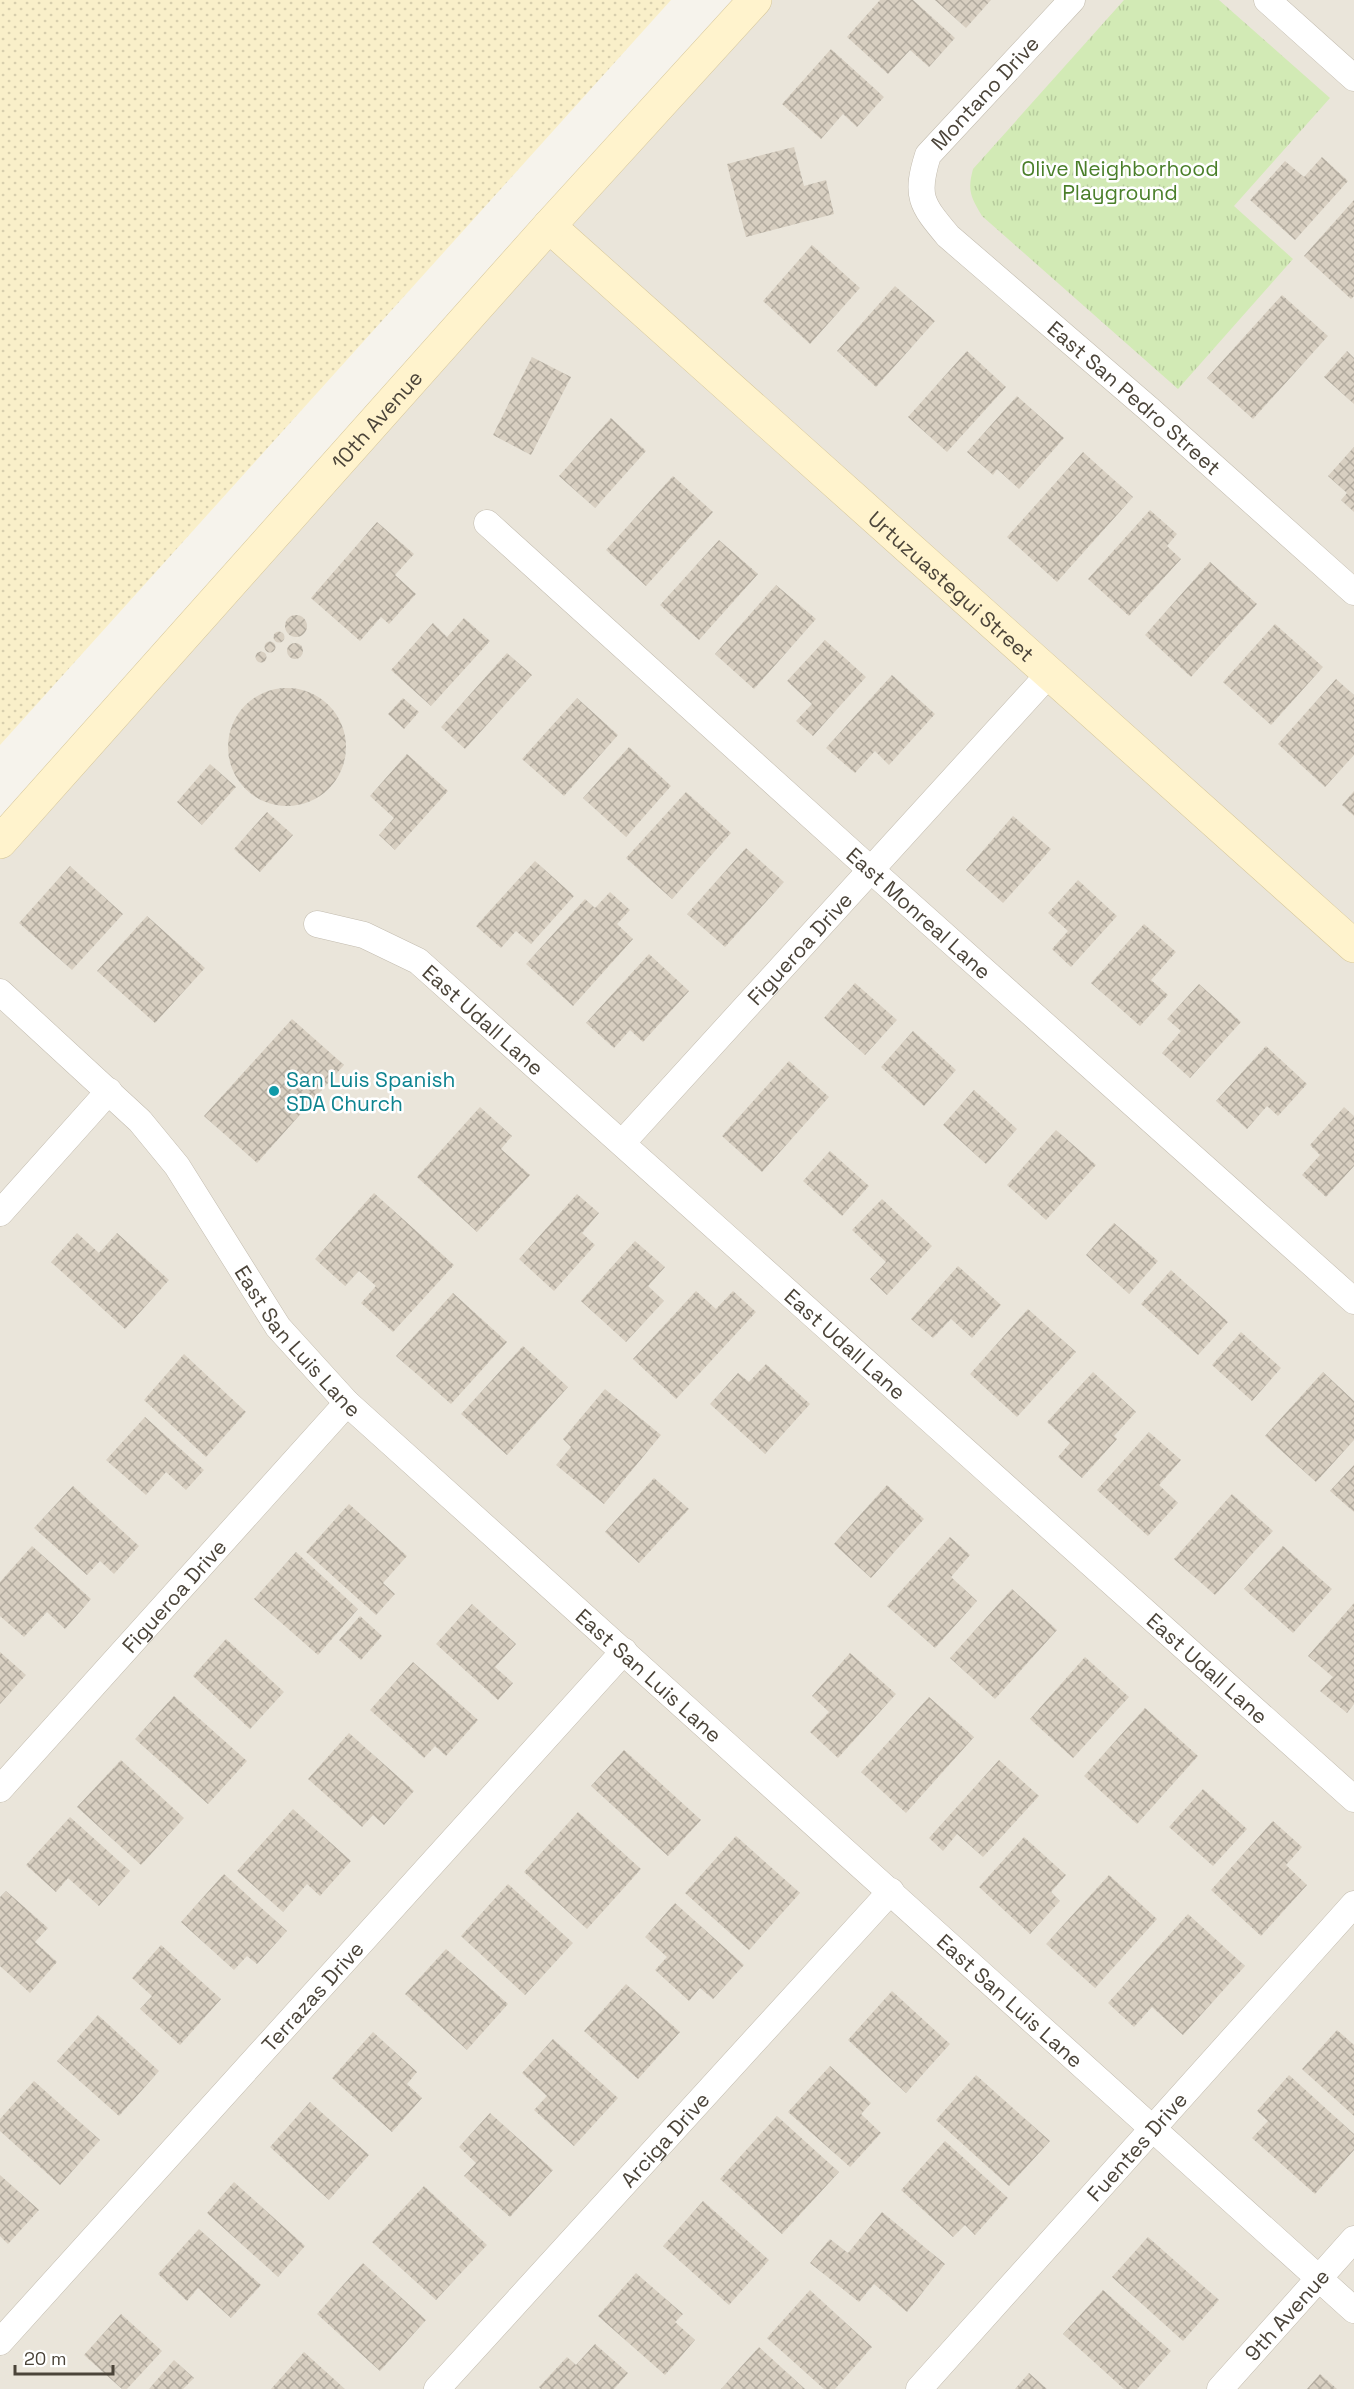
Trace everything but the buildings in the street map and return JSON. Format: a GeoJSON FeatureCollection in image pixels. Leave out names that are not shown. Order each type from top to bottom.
{"type":"FeatureCollection","features":[{"type":"Feature","properties":{"kind":"main road","name":"10th Avenue"},"geometry":{"type":"LineString","coordinates":[[0,842],[549,226],[755,0]]}},
{"type":"Feature","properties":{"kind":"main road","name":"Urtuzuastegui Street"},"geometry":{"type":"LineString","coordinates":[[549,226],[1354,946]]}},
{"type":"Feature","properties":{"kind":"street","name":"Montano Drive"},"geometry":{"type":"LineString","coordinates":[[921,197],[922,174],[928,155],[1071,0]]}},
{"type":"Feature","properties":{"kind":"street"},"geometry":{"type":"LineString","coordinates":[[1267,0],[1354,78]]}},
{"type":"Feature","properties":{"kind":"street","name":"East San Pedro Street"},"geometry":{"type":"LineString","coordinates":[[921,197],[933,218],[948,236],[1150,410],[1354,592]]}},
{"type":"Feature","properties":{"kind":"street","name":"East Monreal Lane"},"geometry":{"type":"LineString","coordinates":[[487,523],[871,870],[1354,1301]]}},
{"type":"Feature","properties":{"kind":"street","name":"Figueroa Drive"},"geometry":{"type":"LineString","coordinates":[[623,1142],[1050,673]]}},
{"type":"Feature","properties":{"kind":"street","name":"East Udall Lane"},"geometry":{"type":"LineString","coordinates":[[317,924],[364,935],[418,961],[623,1142],[1354,1799]]}},
{"type":"Feature","properties":{"kind":"street","name":"East San Luis Lane"},"geometry":{"type":"LineString","coordinates":[[0,992],[140,1121],[177,1166],[279,1327],[347,1403],[624,1650],[1354,2310]]}},
{"type":"Feature","properties":{"kind":"street"},"geometry":{"type":"LineString","coordinates":[[0,1213],[109,1091]]}},
{"type":"Feature","properties":{"kind":"street","name":"Figueroa Drive"},"geometry":{"type":"LineString","coordinates":[[0,1789],[347,1403]]}},
{"type":"Feature","properties":{"kind":"street","name":"Terrazas Drive"},"geometry":{"type":"LineString","coordinates":[[0,2342],[624,1650]]}},
{"type":"Feature","properties":{"kind":"street","name":"Arciga Drive"},"geometry":{"type":"LineString","coordinates":[[437,2389],[891,1891]]}},
{"type":"Feature","properties":{"kind":"street","name":"Fuentes Drive"},"geometry":{"type":"LineString","coordinates":[[919,2389],[1354,1904]]}},
{"type":"Feature","properties":{"kind":"street","name":"9th Avenue"},"geometry":{"type":"LineString","coordinates":[[1220,2389],[1354,2239]]}},
{"type":"Feature","properties":{"kind":"shaded area"},"geometry":{"type":"Polygon","coordinates":[[[755,0],[1354,0],[1354,2389],[0,2389],[0,842],[755,0]]]}},
{"type":"Feature","properties":{"kind":"green space","name":"Olive Neighborhood Playground"},"geometry":{"type":"Polygon","coordinates":[[[1124,0],[1219,0],[1330,98],[1234,206],[1293,259],[1178,389],[982,216],[970,189],[973,169],[1124,0]]]}},
{"type":"Feature","properties":{"kind":"sand"},"geometry":{"type":"Polygon","coordinates":[[[0,0],[671,0],[0,745],[0,0]]]}},
{"type":"Feature","properties":{"kind":"place","name":"San Luis Spanish SDA Church"},"geometry":{"type":"Point","coordinates":[274,1091]}}]}
